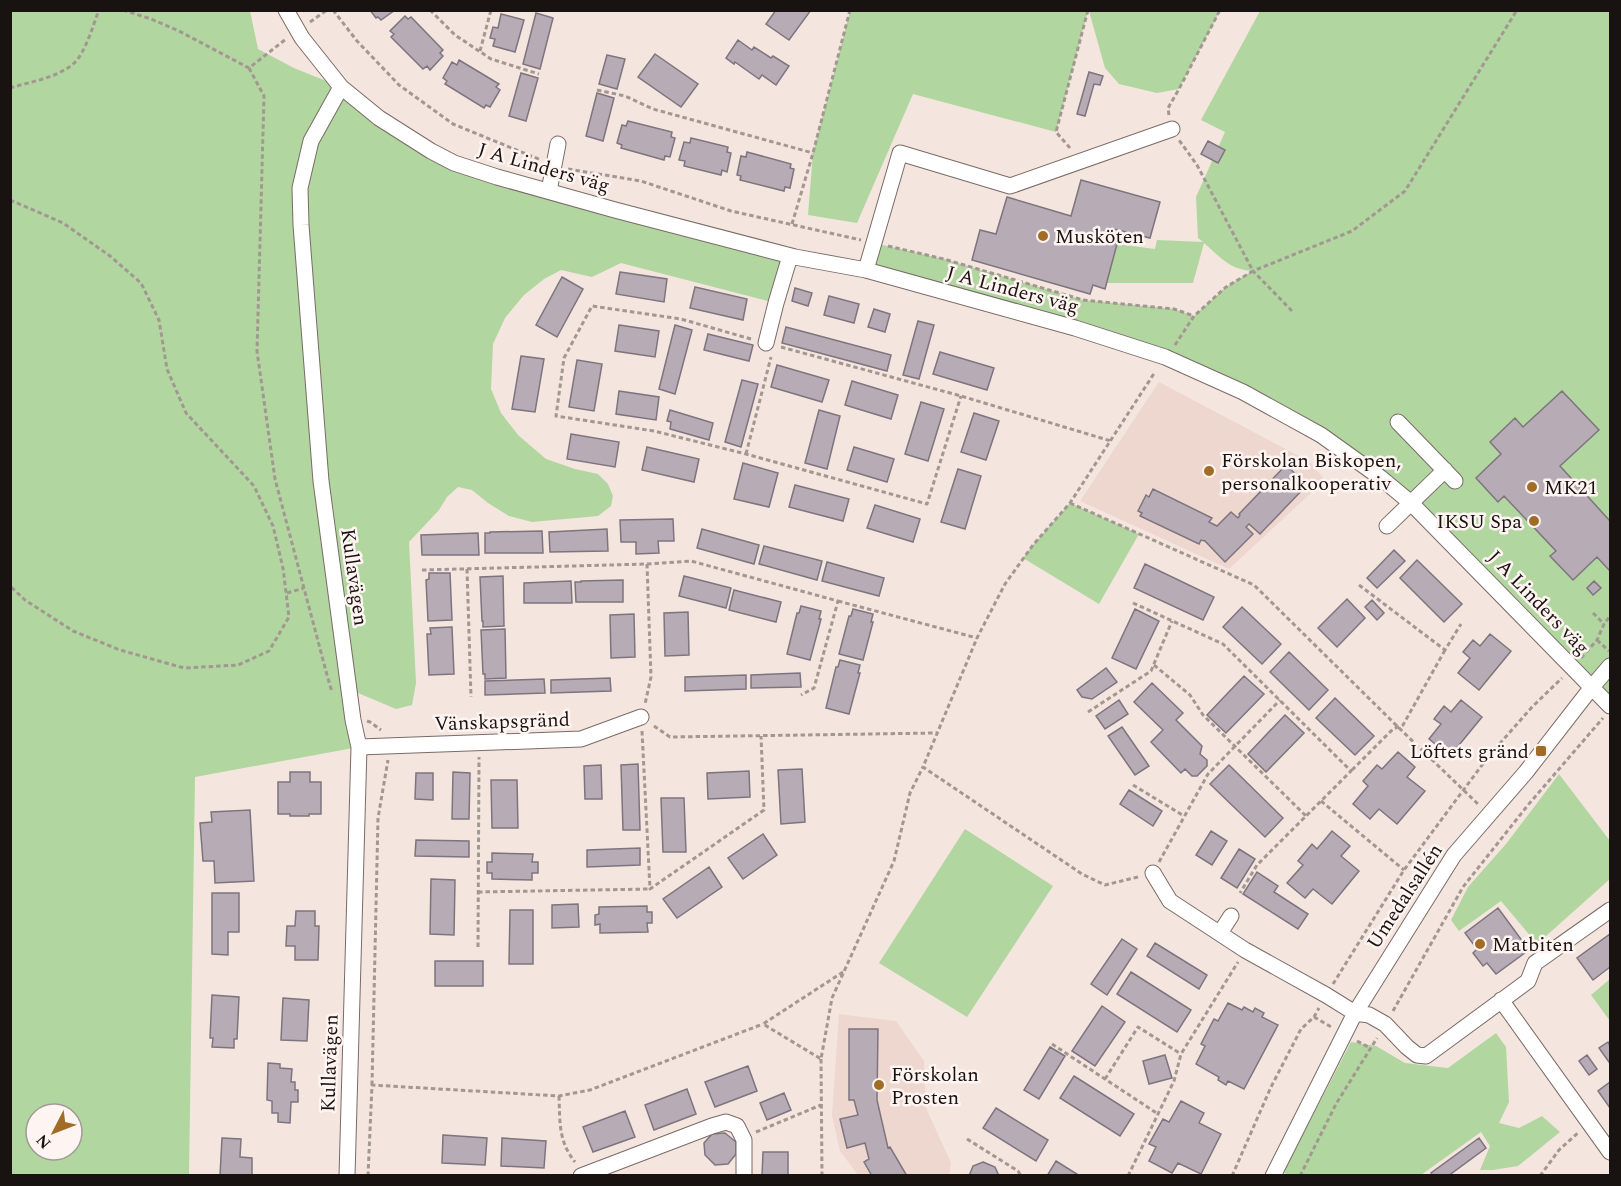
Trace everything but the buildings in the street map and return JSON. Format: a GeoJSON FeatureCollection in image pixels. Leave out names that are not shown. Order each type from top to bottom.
{"type":"FeatureCollection","features":[{"type":"Feature","properties":{"kind":"street"},"geometry":{"type":"LineString","coordinates":[[286,10],[303,38],[341,87]]}},
{"type":"Feature","properties":{"kind":"street","name":"J A Linders väg"},"geometry":{"type":"LineString","coordinates":[[341,87],[379,118],[454,163],[626,213],[790,256],[866,270],[1075,328],[1165,357],[1243,392],[1321,435],[1381,478],[1411,503],[1592,687],[1607,712]]}},
{"type":"Feature","properties":{"kind":"street","name":"Kullavägen"},"geometry":{"type":"LineString","coordinates":[[341,87],[310,141],[300,188],[321,481],[353,720],[359,747],[346,1176]]}},
{"type":"Feature","properties":{"kind":"street"},"geometry":{"type":"LineString","coordinates":[[866,270],[900,153],[1010,186],[1172,129]]}},
{"type":"Feature","properties":{"kind":"street"},"geometry":{"type":"LineString","coordinates":[[549,191],[558,144]]}},
{"type":"Feature","properties":{"kind":"street"},"geometry":{"type":"LineString","coordinates":[[770,344],[776,303],[790,256]]}},
{"type":"Feature","properties":{"kind":"street"},"geometry":{"type":"LineString","coordinates":[[1387,526],[1411,503],[1450,475],[1398,422]]}},
{"type":"Feature","properties":{"kind":"street","name":"Umedalsallén"},"geometry":{"type":"LineString","coordinates":[[1273,1176],[1355,1013],[1454,855],[1526,772],[1611,666]]}},
{"type":"Feature","properties":{"kind":"street","name":"Vänskapsgränd"},"geometry":{"type":"LineString","coordinates":[[359,747],[581,739],[641,717]]}},
{"type":"Feature","properties":{"kind":"street"},"geometry":{"type":"LineString","coordinates":[[1152,873],[1170,901],[1245,950],[1355,1013],[1369,1015],[1385,1024],[1417,1055],[1426,1056],[1528,981],[1536,963],[1611,910]]}},
{"type":"Feature","properties":{"kind":"street"},"geometry":{"type":"LineString","coordinates":[[1220,933],[1231,916]]}},
{"type":"Feature","properties":{"kind":"street"},"geometry":{"type":"LineString","coordinates":[[1501,1000],[1611,1152]]}},
{"type":"Feature","properties":{"kind":"street"},"geometry":{"type":"LineString","coordinates":[[583,1175],[726,1122],[737,1126],[743,1138],[744,1176]]}},
{"type":"Feature","properties":{"kind":"path"},"geometry":{"type":"LineString","coordinates":[[10,88],[52,75],[73,64],[82,52],[99,10]]}},
{"type":"Feature","properties":{"kind":"path"},"geometry":{"type":"LineString","coordinates":[[123,10],[178,31],[249,68],[264,96],[257,351],[275,479],[333,694]]}},
{"type":"Feature","properties":{"kind":"path"},"geometry":{"type":"LineString","coordinates":[[310,22],[327,10]]}},
{"type":"Feature","properties":{"kind":"path"},"geometry":{"type":"LineString","coordinates":[[333,10],[357,41],[399,85],[453,124],[554,165],[641,181],[731,212],[944,259],[1083,300],[1174,309],[1194,316]]}},
{"type":"Feature","properties":{"kind":"path"},"geometry":{"type":"LineString","coordinates":[[430,10],[455,34],[491,59],[539,74]]}},
{"type":"Feature","properties":{"kind":"path"},"geometry":{"type":"LineString","coordinates":[[480,51],[491,10]]}},
{"type":"Feature","properties":{"kind":"path"},"geometry":{"type":"LineString","coordinates":[[792,224],[850,10]]}},
{"type":"Feature","properties":{"kind":"path"},"geometry":{"type":"LineString","coordinates":[[1082,161],[1056,132],[1088,10]]}},
{"type":"Feature","properties":{"kind":"path"},"geometry":{"type":"LineString","coordinates":[[1220,10],[1168,108],[1172,129],[1197,165],[1253,271],[1293,311]]}},
{"type":"Feature","properties":{"kind":"path"},"geometry":{"type":"LineString","coordinates":[[1175,345],[1194,316],[1226,287],[1253,271],[1352,231],[1405,191],[1517,10]]}},
{"type":"Feature","properties":{"kind":"path"},"geometry":{"type":"LineString","coordinates":[[249,68],[288,38]]}},
{"type":"Feature","properties":{"kind":"path"},"geometry":{"type":"LineString","coordinates":[[597,90],[625,96],[653,109],[813,153]]}},
{"type":"Feature","properties":{"kind":"path"},"geometry":{"type":"LineString","coordinates":[[10,200],[63,223],[110,256],[141,283],[159,320],[167,369],[186,413],[254,486],[273,526],[283,568],[289,617],[269,651],[238,665],[184,668],[120,650],[73,631],[25,600],[10,586]]}},
{"type":"Feature","properties":{"kind":"path"},"geometry":{"type":"LineString","coordinates":[[961,396],[927,504],[654,431],[556,416],[564,358],[592,306],[681,319],[961,396],[1111,441]]}},
{"type":"Feature","properties":{"kind":"path"},"geometry":{"type":"LineString","coordinates":[[746,454],[770,344]]}},
{"type":"Feature","properties":{"kind":"path"},"geometry":{"type":"LineString","coordinates":[[822,1176],[821,1059],[832,998],[894,861],[909,793],[923,767],[977,638],[1005,584],[1033,545],[1070,503],[1155,372]]}},
{"type":"Feature","properties":{"kind":"path"},"geometry":{"type":"LineString","coordinates":[[1070,503],[1254,585],[1464,791],[1509,830]]}},
{"type":"Feature","properties":{"kind":"path"},"geometry":{"type":"LineString","coordinates":[[422,570],[691,561],[977,638]]}},
{"type":"Feature","properties":{"kind":"path"},"geometry":{"type":"LineString","coordinates":[[647,564],[651,677],[641,717],[650,889]]}},
{"type":"Feature","properties":{"kind":"path"},"geometry":{"type":"LineString","coordinates":[[467,569],[471,697]]}},
{"type":"Feature","properties":{"kind":"path"},"geometry":{"type":"LineString","coordinates":[[1359,585],[1445,650]]}},
{"type":"Feature","properties":{"kind":"path"},"geometry":{"type":"LineString","coordinates":[[287,593],[304,588]]}},
{"type":"Feature","properties":{"kind":"path"},"geometry":{"type":"LineString","coordinates":[[801,695],[814,688],[838,601]]}},
{"type":"Feature","properties":{"kind":"path"},"geometry":{"type":"LineString","coordinates":[[1133,603],[1223,644],[1352,771]]}},
{"type":"Feature","properties":{"kind":"path"},"geometry":{"type":"LineString","coordinates":[[1593,613],[1604,624]]}},
{"type":"Feature","properties":{"kind":"path"},"geometry":{"type":"LineString","coordinates":[[1232,1176],[1271,1087],[1301,1029],[1314,1017],[1404,870],[1488,757],[1532,707],[1597,640],[1604,624],[1611,616]]}},
{"type":"Feature","properties":{"kind":"path"},"geometry":{"type":"LineString","coordinates":[[1088,712],[1151,671],[1172,621]]}},
{"type":"Feature","properties":{"kind":"path"},"geometry":{"type":"LineString","coordinates":[[1240,893],[1257,865],[1393,729],[1403,724],[1461,624]]}},
{"type":"Feature","properties":{"kind":"path"},"geometry":{"type":"LineString","coordinates":[[1597,640],[1611,652]]}},
{"type":"Feature","properties":{"kind":"path"},"geometry":{"type":"LineString","coordinates":[[1154,665],[1191,695],[1203,715],[1306,816]]}},
{"type":"Feature","properties":{"kind":"path"},"geometry":{"type":"LineString","coordinates":[[923,767],[1082,874],[1105,885],[1152,873],[1208,774],[1280,700]]}},
{"type":"Feature","properties":{"kind":"path"},"geometry":{"type":"LineString","coordinates":[[1300,1176],[1336,1104],[1385,1024],[1463,887],[1528,805],[1607,712]]}},
{"type":"Feature","properties":{"kind":"path"},"geometry":{"type":"LineString","coordinates":[[641,717],[670,737],[936,733]]}},
{"type":"Feature","properties":{"kind":"path"},"geometry":{"type":"LineString","coordinates":[[353,720],[370,722],[383,732],[388,758],[378,818],[368,1176]]}},
{"type":"Feature","properties":{"kind":"path"},"geometry":{"type":"LineString","coordinates":[[478,892],[650,889],[764,810],[761,736]]}},
{"type":"Feature","properties":{"kind":"path"},"geometry":{"type":"LineString","coordinates":[[478,947],[479,743]]}},
{"type":"Feature","properties":{"kind":"path"},"geometry":{"type":"LineString","coordinates":[[1132,785],[1184,816]]}},
{"type":"Feature","properties":{"kind":"path"},"geometry":{"type":"LineString","coordinates":[[1321,801],[1404,870]]}},
{"type":"Feature","properties":{"kind":"path"},"geometry":{"type":"LineString","coordinates":[[1128,1176],[1174,1081],[1181,1054],[1245,950]]}},
{"type":"Feature","properties":{"kind":"path"},"geometry":{"type":"LineString","coordinates":[[372,1085],[559,1095],[590,1090],[763,1024],[843,972]]}},
{"type":"Feature","properties":{"kind":"path"},"geometry":{"type":"LineString","coordinates":[[763,1024],[821,1059]]}},
{"type":"Feature","properties":{"kind":"path"},"geometry":{"type":"LineString","coordinates":[[1105,1079],[1138,1027],[1181,1054]]}},
{"type":"Feature","properties":{"kind":"path"},"geometry":{"type":"LineString","coordinates":[[1052,1044],[1158,1114]]}},
{"type":"Feature","properties":{"kind":"path"},"geometry":{"type":"LineString","coordinates":[[559,1095],[561,1134],[567,1152],[583,1175]]}},
{"type":"Feature","properties":{"kind":"path"},"geometry":{"type":"LineString","coordinates":[[743,1138],[821,1106]]}},
{"type":"Feature","properties":{"kind":"path"},"geometry":{"type":"LineString","coordinates":[[1540,1176],[1558,1150],[1590,1123]]}},
{"type":"Feature","properties":{"kind":"path"},"geometry":{"type":"LineString","coordinates":[[968,1139],[1021,1176]]}},
{"type":"Feature","properties":{"kind":"shaded area","name":"Förskolan Biskopen, personalkooperativ"},"geometry":{"type":"Polygon","coordinates":[[[1159,382],[1310,462],[1325,480],[1229,569],[1080,501],[1159,382]]]}},
{"type":"Feature","properties":{"kind":"shaded area","name":"Förskolan Prosten"},"geometry":{"type":"Polygon","coordinates":[[[839,1014],[896,1021],[924,1061],[926,1108],[951,1163],[949,1175],[858,1175],[840,1151],[832,1116],[839,1014]]]}},
{"type":"Feature","properties":{"kind":"green space"},"geometry":{"type":"Polygon","coordinates":[[[10,11],[250,11],[258,49],[294,68],[341,87],[431,151],[790,256],[776,303],[621,263],[592,277],[561,270],[544,279],[524,295],[505,318],[493,344],[491,389],[501,413],[518,435],[546,459],[598,474],[608,484],[613,496],[611,506],[598,516],[532,522],[509,516],[472,490],[458,487],[409,542],[416,683],[412,705],[396,709],[351,690],[359,747],[195,777],[189,1175],[11,1175],[10,11]]]}},
{"type":"Feature","properties":{"kind":"green space"},"geometry":{"type":"Polygon","coordinates":[[[850,11],[1088,11],[1056,132],[913,94],[857,223],[808,215],[813,153],[850,11]]]}},
{"type":"Feature","properties":{"kind":"green space"},"geometry":{"type":"Polygon","coordinates":[[[1089,11],[1220,11],[1179,89],[1157,93],[1119,84],[1105,68],[1089,11]]]}},
{"type":"Feature","properties":{"kind":"green space"},"geometry":{"type":"Polygon","coordinates":[[[1260,11],[1610,11],[1610,706],[1444,535],[1321,435],[1165,357],[866,270],[874,243],[944,259],[1083,300],[1174,309],[1194,316],[1226,287],[1252,271],[1231,265],[1204,243],[1193,283],[1106,283],[1117,244],[1155,249],[1157,240],[1203,242],[1198,238],[1196,197],[1225,132],[1201,120],[1260,11]]]}},
{"type":"Feature","properties":{"kind":"green space"},"geometry":{"type":"Polygon","coordinates":[[[1070,503],[1139,534],[1099,604],[1023,558],[1070,503]]]}},
{"type":"Feature","properties":{"kind":"green space"},"geometry":{"type":"Polygon","coordinates":[[[1559,774],[1610,841],[1610,879],[1537,944],[1501,901],[1459,931],[1451,920],[1468,887],[1506,844],[1559,774]]]}},
{"type":"Feature","properties":{"kind":"green space"},"geometry":{"type":"Polygon","coordinates":[[[965,829],[1053,886],[967,1017],[879,963],[965,829]]]}},
{"type":"Feature","properties":{"kind":"green space"},"geometry":{"type":"Polygon","coordinates":[[[1610,979],[1610,1021],[1591,995],[1610,979]]]}},
{"type":"Feature","properties":{"kind":"green space"},"geometry":{"type":"Polygon","coordinates":[[[1496,1033],[1506,1047],[1509,1102],[1499,1123],[1519,1128],[1542,1116],[1560,1132],[1518,1166],[1480,1170],[1490,1146],[1481,1132],[1421,1175],[1286,1175],[1284,1171],[1351,1042],[1376,1046],[1405,1063],[1448,1068],[1496,1033]]]}},
{"type":"Feature","properties":{"kind":"place","name":"Musköten"},"geometry":{"type":"Point","coordinates":[1043,236]}},
{"type":"Feature","properties":{"kind":"place","name":"Förskolan Biskopen, personalkooperativ"},"geometry":{"type":"Point","coordinates":[1209,471]}},
{"type":"Feature","properties":{"kind":"place","name":"MK21"},"geometry":{"type":"Point","coordinates":[1532,487]}},
{"type":"Feature","properties":{"kind":"place","name":"IKSU Spa"},"geometry":{"type":"Point","coordinates":[1534,521]}},
{"type":"Feature","properties":{"kind":"place","name":"Löftets gränd"},"geometry":{"type":"Point","coordinates":[1541,751]}},
{"type":"Feature","properties":{"kind":"place","name":"Matbiten"},"geometry":{"type":"Point","coordinates":[1480,944]}},
{"type":"Feature","properties":{"kind":"place","name":"Förskolan Prosten"},"geometry":{"type":"Point","coordinates":[879,1085]}}]}
